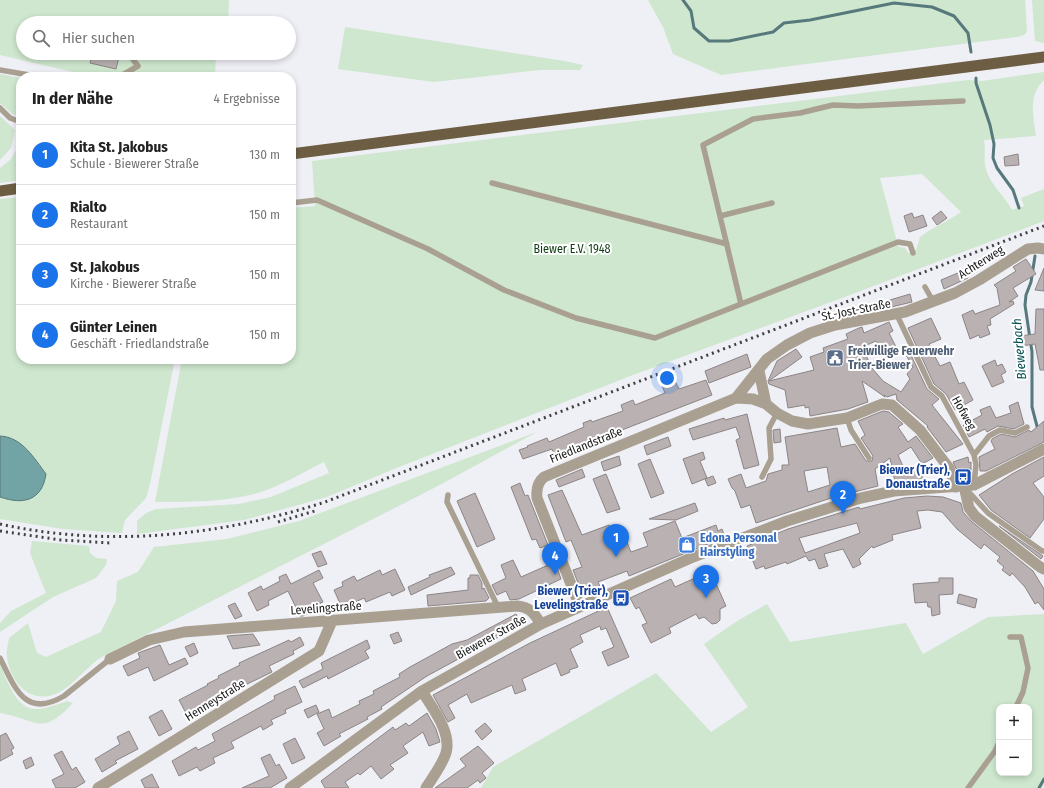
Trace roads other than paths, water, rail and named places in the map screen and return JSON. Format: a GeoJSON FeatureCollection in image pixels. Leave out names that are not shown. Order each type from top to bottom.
{"type":"FeatureCollection","features":[{"type":"Feature","properties":{"kind":"main road"},"geometry":{"type":"LineString","coordinates":[[296,153],[1044,57]]}},
{"type":"Feature","properties":{"kind":"main road"},"geometry":{"type":"LineString","coordinates":[[0,191],[16,189]]}},
{"type":"Feature","properties":{"kind":"street","name":"Achterweg"},"geometry":{"type":"LineString","coordinates":[[933,302],[955,293],[979,280],[1028,249],[1044,249]]}},
{"type":"Feature","properties":{"kind":"street","name":"St.-Jost-Straße"},"geometry":{"type":"LineString","coordinates":[[759,371],[767,359],[787,345],[810,333],[835,325],[897,315],[933,302]]}},
{"type":"Feature","properties":{"kind":"street","name":"Friedlandstraße"},"geometry":{"type":"LineString","coordinates":[[580,607],[537,498],[536,492],[539,481],[544,477],[736,398],[759,371]]}},
{"type":"Feature","properties":{"kind":"street"},"geometry":{"type":"LineString","coordinates":[[759,371],[766,404]]}},
{"type":"Feature","properties":{"kind":"street"},"geometry":{"type":"LineString","coordinates":[[736,398],[752,399],[766,404],[777,413],[792,421],[808,424],[847,418],[882,404],[892,405],[920,430],[965,486],[969,508],[975,516],[1044,569]]}},
{"type":"Feature","properties":{"kind":"street","name":"Biewerer Straße"},"geometry":{"type":"LineString","coordinates":[[290,788],[422,692],[542,624],[693,557],[787,521],[861,498],[894,491],[965,486],[1044,449]]}},
{"type":"Feature","properties":{"kind":"street","name":"Levelingstraße"},"geometry":{"type":"LineString","coordinates":[[110,659],[132,647],[163,636],[184,632],[498,607],[527,607],[533,611],[542,624]]}},
{"type":"Feature","properties":{"kind":"street","name":"Henneystraße"},"geometry":{"type":"LineString","coordinates":[[98,788],[319,651],[332,621]]}},
{"type":"Feature","properties":{"kind":"street"},"geometry":{"type":"LineString","coordinates":[[422,692],[442,726],[447,740],[446,753],[426,788]]}},
{"type":"Feature","properties":{"kind":"lane"},"geometry":{"type":"LineString","coordinates":[[128,72],[138,66],[133,60]]}},
{"type":"Feature","properties":{"kind":"lane"},"geometry":{"type":"LineString","coordinates":[[0,70],[16,73]]}},
{"type":"Feature","properties":{"kind":"lane"},"geometry":{"type":"LineString","coordinates":[[741,304],[703,145],[753,119],[800,113],[833,105],[858,106],[963,101]]}},
{"type":"Feature","properties":{"kind":"lane"},"geometry":{"type":"LineString","coordinates":[[0,108],[10,118],[16,120]]}},
{"type":"Feature","properties":{"kind":"lane"},"geometry":{"type":"LineString","coordinates":[[492,183],[727,244]]}},
{"type":"Feature","properties":{"kind":"lane"},"geometry":{"type":"LineString","coordinates":[[296,202],[317,200],[428,249],[504,290],[576,318],[655,338],[898,242],[910,244],[913,253]]}},
{"type":"Feature","properties":{"kind":"lane"},"geometry":{"type":"LineString","coordinates":[[720,216],[772,203]]}},
{"type":"Feature","properties":{"kind":"lane"},"geometry":{"type":"LineString","coordinates":[[925,287],[933,302]]}},
{"type":"Feature","properties":{"kind":"lane","name":"Hofweg"},"geometry":{"type":"LineString","coordinates":[[897,315],[931,387],[942,396],[974,455],[976,465],[965,486]]}},
{"type":"Feature","properties":{"kind":"lane"},"geometry":{"type":"LineString","coordinates":[[762,478],[771,458],[769,428],[777,413]]}},
{"type":"Feature","properties":{"kind":"lane"},"geometry":{"type":"LineString","coordinates":[[847,418],[851,430],[869,458]]}},
{"type":"Feature","properties":{"kind":"lane"},"geometry":{"type":"LineString","coordinates":[[974,455],[989,436],[1000,430],[1015,433],[1027,427]]}},
{"type":"Feature","properties":{"kind":"lane"},"geometry":{"type":"LineString","coordinates":[[965,486],[988,513],[1044,551]]}},
{"type":"Feature","properties":{"kind":"lane"},"geometry":{"type":"LineString","coordinates":[[448,495],[448,502],[498,607]]}},
{"type":"Feature","properties":{"kind":"lane"},"geometry":{"type":"LineString","coordinates":[[1010,637],[1021,637],[1028,668],[1023,692],[1017,704]]}},
{"type":"Feature","properties":{"kind":"lane"},"geometry":{"type":"LineString","coordinates":[[0,658],[20,696],[31,702],[42,704],[57,700],[64,696],[110,659]]}},
{"type":"Feature","properties":{"kind":"lane"},"geometry":{"type":"LineString","coordinates":[[968,788],[996,746]]}},
{"type":"Feature","properties":{"kind":"water"},"geometry":{"type":"Polygon","coordinates":[[[0,436],[8,437],[21,444],[32,455],[46,474],[44,483],[40,490],[30,499],[16,501],[0,497],[0,436]]]}},
{"type":"Feature","properties":{"kind":"waterway","name":"Biewerbach"},"geometry":{"type":"LineString","coordinates":[[683,0],[691,11],[694,28],[709,41],[729,41],[773,32],[784,23],[810,20],[894,3],[932,7],[954,16],[968,33],[971,52]]}},
{"type":"Feature","properties":{"kind":"waterway","name":"Biewerbach"},"geometry":{"type":"LineString","coordinates":[[976,78],[976,83],[990,125],[994,144],[993,158],[997,168],[1013,190],[1019,208]]}},
{"type":"Feature","properties":{"kind":"waterway","name":"Biewerbach"},"geometry":{"type":"LineString","coordinates":[[1035,256],[1031,282],[1026,295],[1025,305],[1032,352],[1032,407],[1038,430]]}},
{"type":"Feature","properties":{"kind":"waterway","name":"Biewerbach"},"geometry":{"type":"LineString","coordinates":[[1039,788],[1044,779]]}},
{"type":"Feature","properties":{"kind":"railway"},"geometry":{"type":"LineString","coordinates":[[0,524],[41,531],[123,537],[164,535],[205,530],[285,514],[325,502],[1044,226]]}},
{"type":"Feature","properties":{"kind":"railway"},"geometry":{"type":"LineString","coordinates":[[278,522],[318,510]]}},
{"type":"Feature","properties":{"kind":"railway"},"geometry":{"type":"LineString","coordinates":[[0,531],[61,540],[111,543]]}},
{"type":"Feature","properties":{"kind":"place","name":"Freiwillige Feuerwehr Trier-Biewer"},"geometry":{"type":"Point","coordinates":[835,358]}},
{"type":"Feature","properties":{"kind":"place","name":"Biewer (Trier), Donaustraße"},"geometry":{"type":"Point","coordinates":[963,477]}},
{"type":"Feature","properties":{"kind":"place","name":"Rialto"},"geometry":{"type":"Point","coordinates":[843,514]}},
{"type":"Feature","properties":{"kind":"place","name":"Edona Personal Hairstyling"},"geometry":{"type":"Point","coordinates":[687,545]}},
{"type":"Feature","properties":{"kind":"place","name":"Kita St. Jakobus"},"geometry":{"type":"Point","coordinates":[616,557]}},
{"type":"Feature","properties":{"kind":"place","name":"Günter Leinen"},"geometry":{"type":"Point","coordinates":[555,575]}},
{"type":"Feature","properties":{"kind":"place","name":"Biewer (Trier), Levelingstraße"},"geometry":{"type":"Point","coordinates":[621,598]}},
{"type":"Feature","properties":{"kind":"place","name":"St. Jakobus"},"geometry":{"type":"Point","coordinates":[706,598]}},
{"type":"Feature","properties":{"kind":"park label","name":"Biewer E.V. 1948"},"geometry":{"type":"Point","coordinates":[572,249]}}]}
